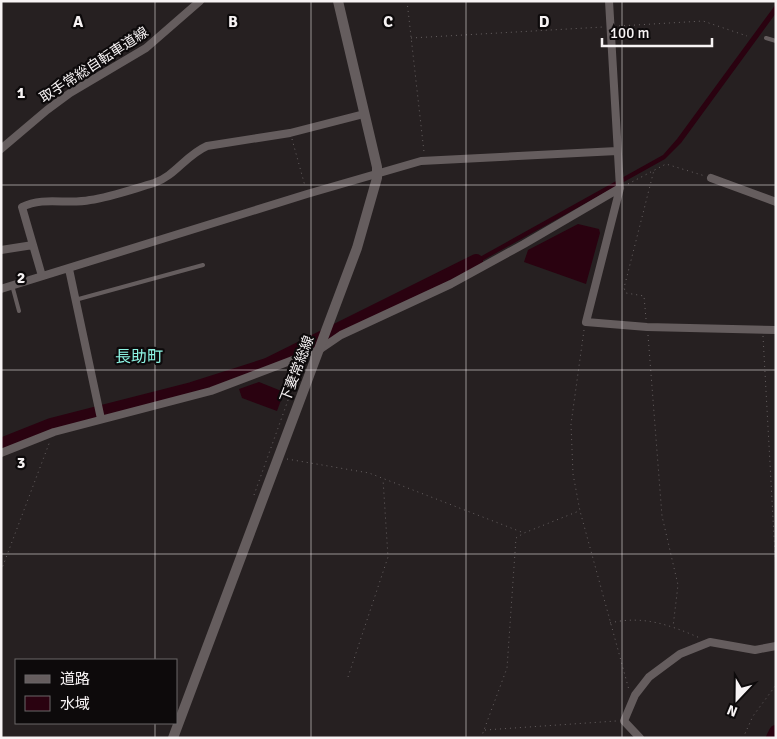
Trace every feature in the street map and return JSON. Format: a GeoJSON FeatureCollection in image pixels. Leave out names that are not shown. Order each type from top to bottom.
{"type":"FeatureCollection","features":[{"type":"Feature","properties":{"kind":"main road","name":"下妻常総線"},"geometry":{"type":"LineString","coordinates":[[173,738],[357,248],[377,173],[338,1]]}},
{"type":"Feature","properties":{"kind":"street","name":"取手常総自転車道線"},"geometry":{"type":"LineString","coordinates":[[1,149],[62,99],[146,48],[200,1]]}},
{"type":"Feature","properties":{"kind":"street"},"geometry":{"type":"LineString","coordinates":[[609,1],[616,151],[620,188],[586,322],[647,327],[776,330]]}},
{"type":"Feature","properties":{"kind":"street"},"geometry":{"type":"LineString","coordinates":[[42,276],[22,207],[27,204],[43,201],[92,200],[166,178],[197,150],[207,146],[290,133],[364,114]]}},
{"type":"Feature","properties":{"kind":"street"},"geometry":{"type":"LineString","coordinates":[[1,289],[307,194],[425,161],[616,151]]}},
{"type":"Feature","properties":{"kind":"street"},"geometry":{"type":"LineString","coordinates":[[711,178],[776,202]]}},
{"type":"Feature","properties":{"kind":"street"},"geometry":{"type":"LineString","coordinates":[[1,453],[54,432],[210,391],[320,347],[341,335],[451,284],[620,188]]}},
{"type":"Feature","properties":{"kind":"street"},"geometry":{"type":"LineString","coordinates":[[1,250],[33,245]]}},
{"type":"Feature","properties":{"kind":"street"},"geometry":{"type":"LineString","coordinates":[[69,269],[100,419]]}},
{"type":"Feature","properties":{"kind":"street"},"geometry":{"type":"LineString","coordinates":[[640,738],[624,720],[635,695],[649,677],[664,664],[707,642],[755,650],[776,646]]}},
{"type":"Feature","properties":{"kind":"lane"},"geometry":{"type":"LineString","coordinates":[[766,38],[776,41]]}},
{"type":"Feature","properties":{"kind":"lane"},"geometry":{"type":"LineString","coordinates":[[75,300],[203,266]]}},
{"type":"Feature","properties":{"kind":"lane"},"geometry":{"type":"LineString","coordinates":[[12,285],[19,312]]}},
{"type":"Feature","properties":{"kind":"path"},"geometry":{"type":"LineString","coordinates":[[407,1],[425,161]]}},
{"type":"Feature","properties":{"kind":"path"},"geometry":{"type":"LineString","coordinates":[[411,38],[703,21],[747,36]]}},
{"type":"Feature","properties":{"kind":"path"},"geometry":{"type":"LineString","coordinates":[[290,133],[307,194]]}},
{"type":"Feature","properties":{"kind":"path"},"geometry":{"type":"LineString","coordinates":[[620,188],[666,164],[711,178]]}},
{"type":"Feature","properties":{"kind":"path"},"geometry":{"type":"LineString","coordinates":[[654,170],[624,288],[626,293],[644,296],[662,516],[678,585],[673,627]]}},
{"type":"Feature","properties":{"kind":"path"},"geometry":{"type":"LineString","coordinates":[[586,322],[571,424],[572,474],[623,677],[629,691],[635,695]]}},
{"type":"Feature","properties":{"kind":"path"},"geometry":{"type":"LineString","coordinates":[[763,330],[776,573]]}},
{"type":"Feature","properties":{"kind":"path"},"geometry":{"type":"LineString","coordinates":[[1,571],[54,432]]}},
{"type":"Feature","properties":{"kind":"path"},"geometry":{"type":"LineString","coordinates":[[278,458],[369,473],[524,533]]}},
{"type":"Feature","properties":{"kind":"path"},"geometry":{"type":"LineString","coordinates":[[348,677],[388,556],[383,478]]}},
{"type":"Feature","properties":{"kind":"path"},"geometry":{"type":"LineString","coordinates":[[481,738],[507,668],[516,538],[580,511]]}},
{"type":"Feature","properties":{"kind":"path"},"geometry":{"type":"LineString","coordinates":[[609,623],[651,621],[673,627],[707,642]]}},
{"type":"Feature","properties":{"kind":"path"},"geometry":{"type":"LineString","coordinates":[[743,738],[757,710],[776,685]]}},
{"type":"Feature","properties":{"kind":"path"},"geometry":{"type":"LineString","coordinates":[[484,730],[624,720]]}},
{"type":"Feature","properties":{"kind":"water"},"geometry":{"type":"Polygon","coordinates":[[[776,4],[776,13],[681,143],[665,159],[462,272],[460,268],[663,155],[677,139],[776,4]]]}},
{"type":"Feature","properties":{"kind":"water"},"geometry":{"type":"Polygon","coordinates":[[[578,224],[599,229],[600,233],[586,284],[524,262],[528,250],[578,224]]]}},
{"type":"Feature","properties":{"kind":"water"},"geometry":{"type":"Polygon","coordinates":[[[259,382],[284,392],[277,411],[242,398],[239,389],[259,382]]]}},
{"type":"Feature","properties":{"kind":"waterway"},"geometry":{"type":"LineString","coordinates":[[1,445],[51,425],[192,389],[267,365],[476,261]]}},
{"type":"Feature","properties":{"kind":"waterway"},"geometry":{"type":"LineString","coordinates":[[773,738],[776,732]]}},
{"type":"Feature","properties":{"kind":"district","name":"長助町"},"geometry":{"type":"Point","coordinates":[139,357]}}]}
